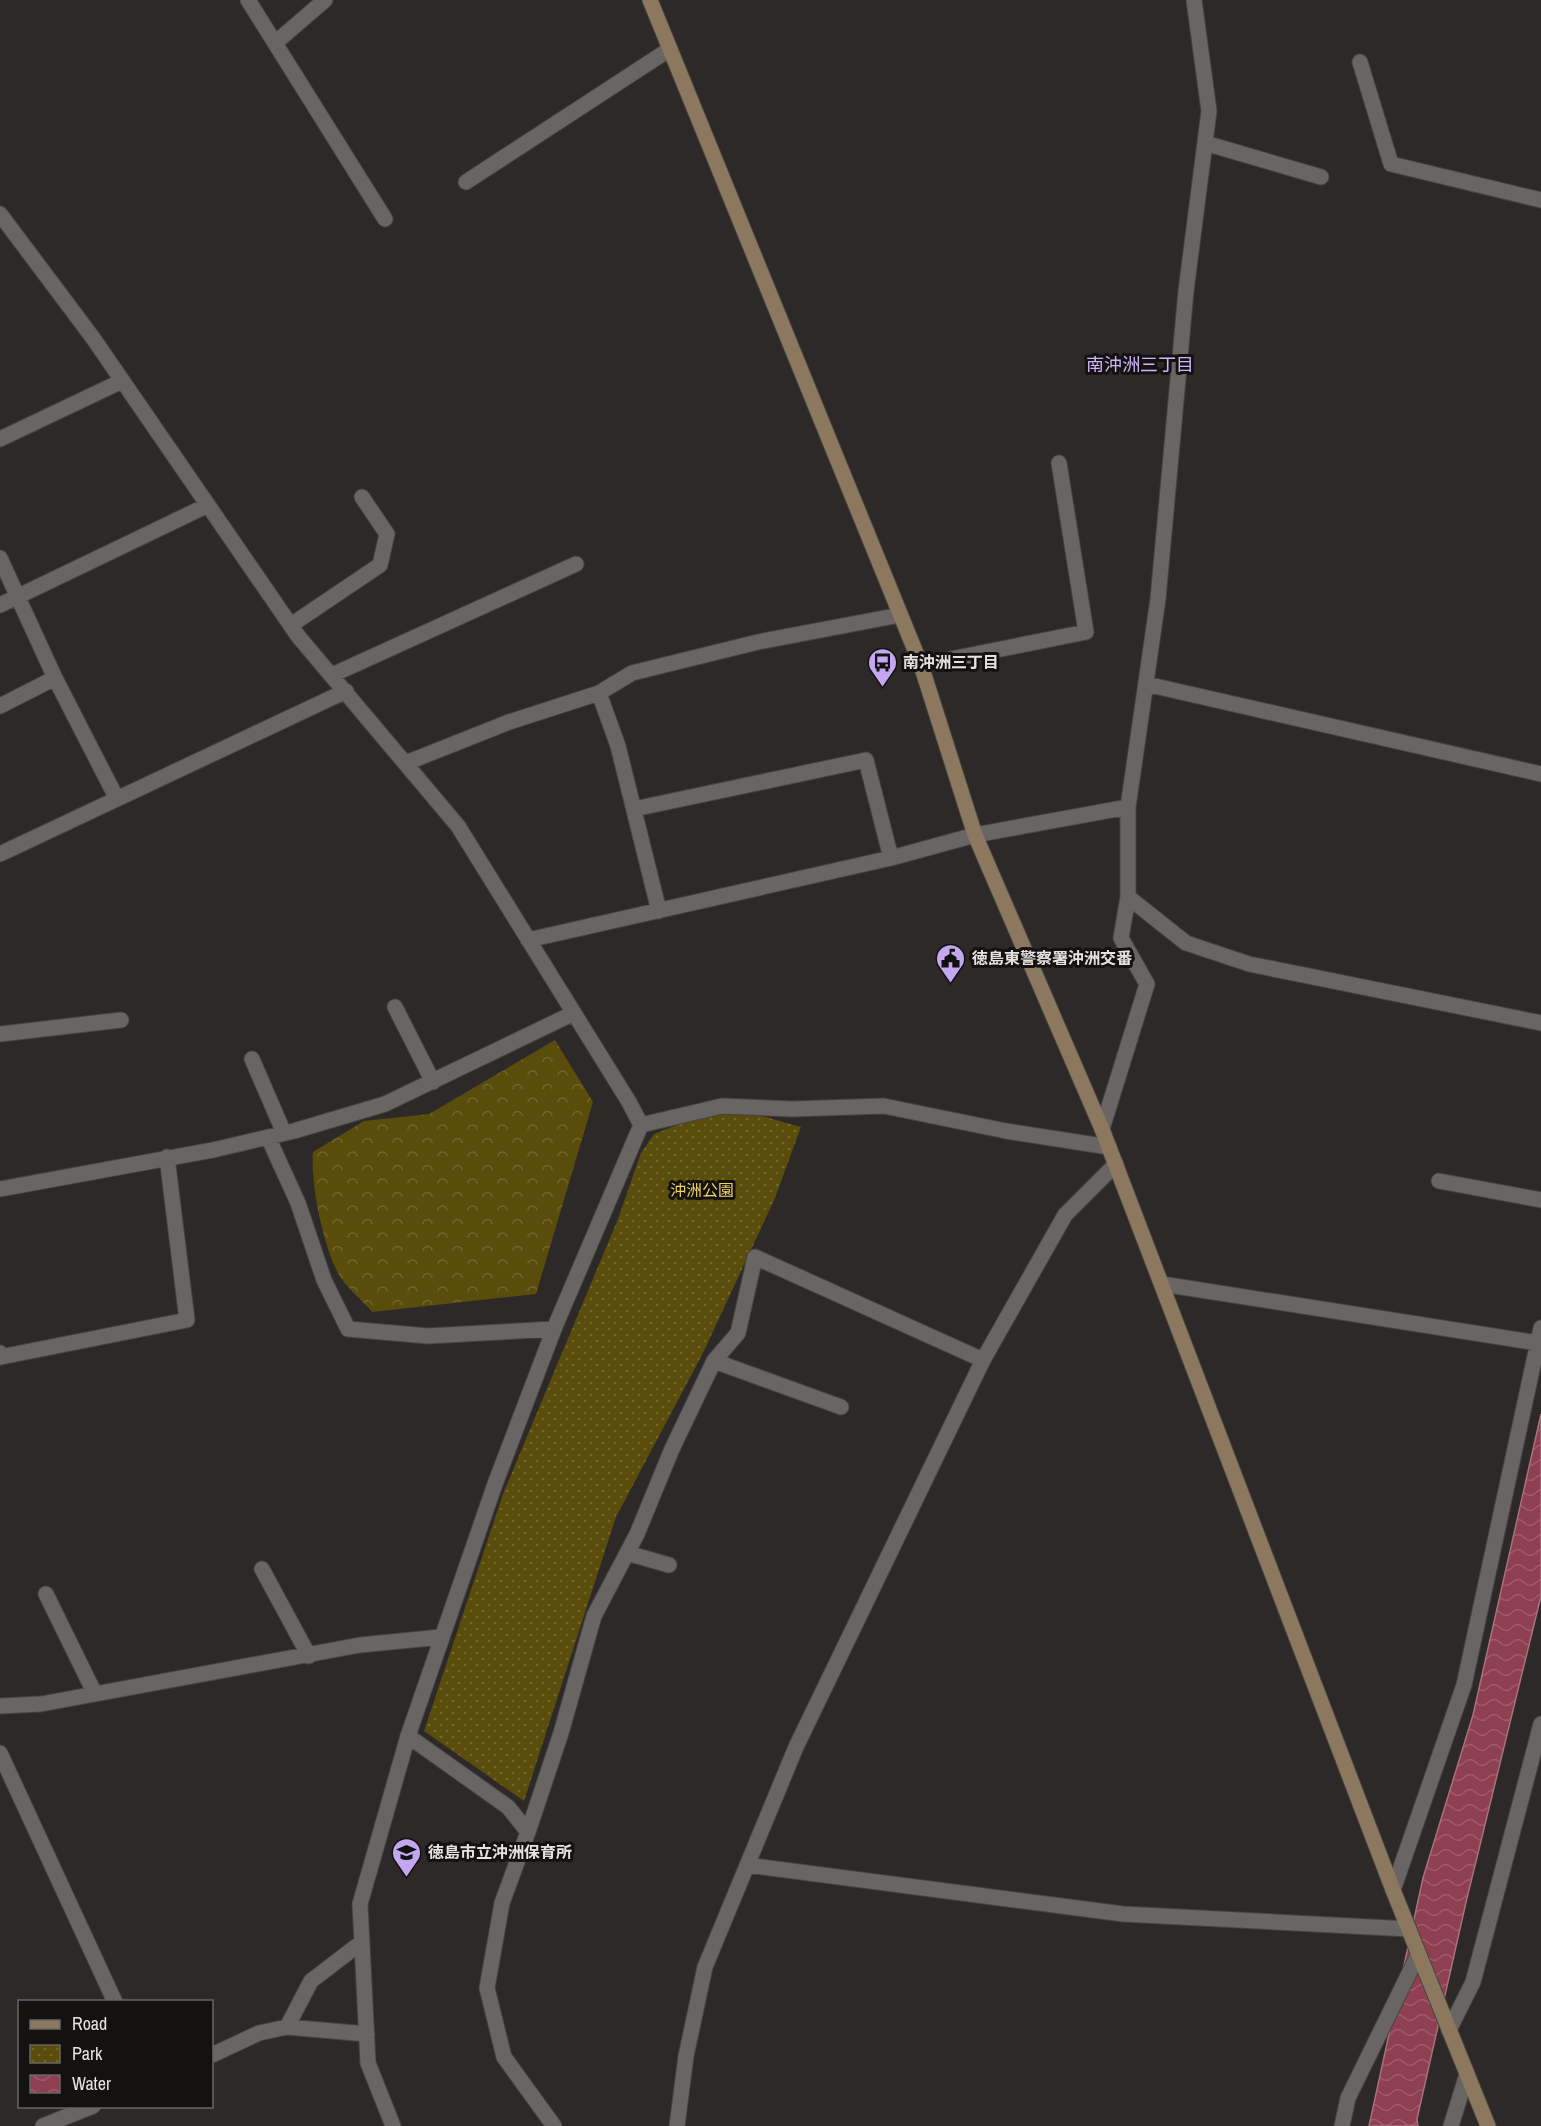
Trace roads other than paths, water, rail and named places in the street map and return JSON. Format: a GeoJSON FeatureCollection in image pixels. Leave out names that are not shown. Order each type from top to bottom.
{"type":"FeatureCollection","features":[{"type":"Feature","properties":{"kind":"street"},"geometry":{"type":"LineString","coordinates":[[248,0],[386,219]]}},
{"type":"Feature","properties":{"kind":"street"},"geometry":{"type":"LineString","coordinates":[[275,43],[325,0]]}},
{"type":"Feature","properties":{"kind":"street"},"geometry":{"type":"LineString","coordinates":[[650,0],[921,665],[975,834],[1116,1164],[1393,1890],[1488,2126]]}},
{"type":"Feature","properties":{"kind":"street"},"geometry":{"type":"LineString","coordinates":[[1102,1129],[1147,984],[1122,938],[1128,897],[1128,807],[1158,599],[1186,291],[1209,111],[1194,0]]}},
{"type":"Feature","properties":{"kind":"street"},"geometry":{"type":"LineString","coordinates":[[466,182],[670,49]]}},
{"type":"Feature","properties":{"kind":"street"},"geometry":{"type":"LineString","coordinates":[[1360,62],[1391,164],[1541,200]]}},
{"type":"Feature","properties":{"kind":"street"},"geometry":{"type":"LineString","coordinates":[[1205,143],[1321,177]]}},
{"type":"Feature","properties":{"kind":"street"},"geometry":{"type":"LineString","coordinates":[[0,214],[122,381],[291,625],[459,826],[641,1125]]}},
{"type":"Feature","properties":{"kind":"street"},"geometry":{"type":"LineString","coordinates":[[0,439],[122,381]]}},
{"type":"Feature","properties":{"kind":"street"},"geometry":{"type":"LineString","coordinates":[[921,665],[1086,632],[1059,463]]}},
{"type":"Feature","properties":{"kind":"street"},"geometry":{"type":"LineString","coordinates":[[291,625],[380,565],[387,534],[362,497]]}},
{"type":"Feature","properties":{"kind":"street"},"geometry":{"type":"LineString","coordinates":[[0,605],[208,505]]}},
{"type":"Feature","properties":{"kind":"street"},"geometry":{"type":"LineString","coordinates":[[0,558],[55,678],[117,799]]}},
{"type":"Feature","properties":{"kind":"street"},"geometry":{"type":"LineString","coordinates":[[332,675],[576,564]]}},
{"type":"Feature","properties":{"kind":"street"},"geometry":{"type":"LineString","coordinates":[[406,763],[509,722],[599,693],[632,673],[758,642],[900,615]]}},
{"type":"Feature","properties":{"kind":"street"},"geometry":{"type":"LineString","coordinates":[[0,706],[55,678]]}},
{"type":"Feature","properties":{"kind":"street"},"geometry":{"type":"LineString","coordinates":[[1146,684],[1541,774]]}},
{"type":"Feature","properties":{"kind":"street"},"geometry":{"type":"LineString","coordinates":[[0,854],[346,691]]}},
{"type":"Feature","properties":{"kind":"street"},"geometry":{"type":"LineString","coordinates":[[599,693],[618,746],[659,911]]}},
{"type":"Feature","properties":{"kind":"street"},"geometry":{"type":"LineString","coordinates":[[634,809],[866,760],[891,858]]}},
{"type":"Feature","properties":{"kind":"street"},"geometry":{"type":"LineString","coordinates":[[528,940],[891,858],[975,834],[1128,807]]}},
{"type":"Feature","properties":{"kind":"street"},"geometry":{"type":"LineString","coordinates":[[1128,897],[1186,943],[1249,964],[1541,1023]]}},
{"type":"Feature","properties":{"kind":"street"},"geometry":{"type":"LineString","coordinates":[[395,1007],[433,1082]]}},
{"type":"Feature","properties":{"kind":"street"},"geometry":{"type":"LineString","coordinates":[[0,1189],[213,1150],[284,1133],[385,1104],[574,1013]]}},
{"type":"Feature","properties":{"kind":"street"},"geometry":{"type":"LineString","coordinates":[[0,1034],[121,1020]]}},
{"type":"Feature","properties":{"kind":"street"},"geometry":{"type":"LineString","coordinates":[[252,1059],[284,1133]]}},
{"type":"Feature","properties":{"kind":"street"},"geometry":{"type":"LineString","coordinates":[[641,1125],[722,1106],[792,1109],[884,1106],[1006,1131],[1109,1147]]}},
{"type":"Feature","properties":{"kind":"street"},"geometry":{"type":"LineString","coordinates":[[393,2126],[368,2063],[360,1904],[408,1736],[495,1484],[554,1329],[641,1125]]}},
{"type":"Feature","properties":{"kind":"street"},"geometry":{"type":"LineString","coordinates":[[268,1137],[298,1203],[324,1280],[348,1329],[428,1336],[554,1329]]}},
{"type":"Feature","properties":{"kind":"street"},"geometry":{"type":"LineString","coordinates":[[0,1356],[188,1320],[166,1158]]}},
{"type":"Feature","properties":{"kind":"street"},"geometry":{"type":"LineString","coordinates":[[678,2126],[686,2056],[705,1967],[796,1747],[983,1360],[1065,1215],[1116,1164]]}},
{"type":"Feature","properties":{"kind":"street"},"geometry":{"type":"LineString","coordinates":[[1439,1181],[1541,1200]]}},
{"type":"Feature","properties":{"kind":"street"},"geometry":{"type":"LineString","coordinates":[[554,2126],[504,2057],[487,1988],[502,1903],[561,1733],[594,1616],[627,1553],[672,1449],[714,1361],[738,1333],[755,1257],[983,1360]]}},
{"type":"Feature","properties":{"kind":"street"},"geometry":{"type":"LineString","coordinates":[[1162,1284],[1539,1335],[1464,1685],[1393,1890]]}},
{"type":"Feature","properties":{"kind":"street"},"geometry":{"type":"LineString","coordinates":[[714,1361],[841,1407]]}},
{"type":"Feature","properties":{"kind":"street"},"geometry":{"type":"LineString","coordinates":[[627,1553],[669,1565]]}},
{"type":"Feature","properties":{"kind":"street"},"geometry":{"type":"LineString","coordinates":[[262,1569],[309,1656]]}},
{"type":"Feature","properties":{"kind":"street"},"geometry":{"type":"LineString","coordinates":[[46,1594],[95,1694]]}},
{"type":"Feature","properties":{"kind":"street"},"geometry":{"type":"LineString","coordinates":[[0,1706],[41,1704],[360,1645],[441,1637]]}},
{"type":"Feature","properties":{"kind":"street"},"geometry":{"type":"LineString","coordinates":[[1449,2030],[1473,1982],[1541,1724]]}},
{"type":"Feature","properties":{"kind":"street"},"geometry":{"type":"LineString","coordinates":[[408,1736],[507,1807],[528,1832]]}},
{"type":"Feature","properties":{"kind":"street"},"geometry":{"type":"LineString","coordinates":[[0,1753],[116,2000]]}},
{"type":"Feature","properties":{"kind":"street"},"geometry":{"type":"LineString","coordinates":[[747,1866],[1123,1914],[1409,1929]]}},
{"type":"Feature","properties":{"kind":"street"},"geometry":{"type":"LineString","coordinates":[[286,2027],[311,1980],[362,1942]]}},
{"type":"Feature","properties":{"kind":"street"},"geometry":{"type":"LineString","coordinates":[[1342,2126],[1348,2098],[1419,1955]]}},
{"type":"Feature","properties":{"kind":"street"},"geometry":{"type":"LineString","coordinates":[[213,2055],[259,2033],[286,2027],[366,2034]]}},
{"type":"Feature","properties":{"kind":"street"},"geometry":{"type":"LineString","coordinates":[[1450,2126],[1467,2074]]}},
{"type":"Feature","properties":{"kind":"street"},"geometry":{"type":"LineString","coordinates":[[43,2126],[88,2108]]}},
{"type":"Feature","properties":{"kind":"water"},"geometry":{"type":"Polygon","coordinates":[[[1541,1414],[1541,1596],[1467,1898],[1417,2119],[1418,2126],[1369,2126],[1423,1878],[1473,1715],[1541,1414]]]}},
{"type":"Feature","properties":{"kind":"place","name":"南沖洲三丁目"},"geometry":{"type":"Point","coordinates":[882,688]}},
{"type":"Feature","properties":{"kind":"place","name":"徳島東警察署沖洲交番"},"geometry":{"type":"Point","coordinates":[951,984]}},
{"type":"Feature","properties":{"kind":"place","name":"徳島市立沖洲保育所"},"geometry":{"type":"Point","coordinates":[407,1878]}},
{"type":"Feature","properties":{"kind":"district","name":"南沖洲三丁目"},"geometry":{"type":"Point","coordinates":[1140,364]}},
{"type":"Feature","properties":{"kind":"park label","name":"沖洲公園"},"geometry":{"type":"Point","coordinates":[702,1190]}}]}
